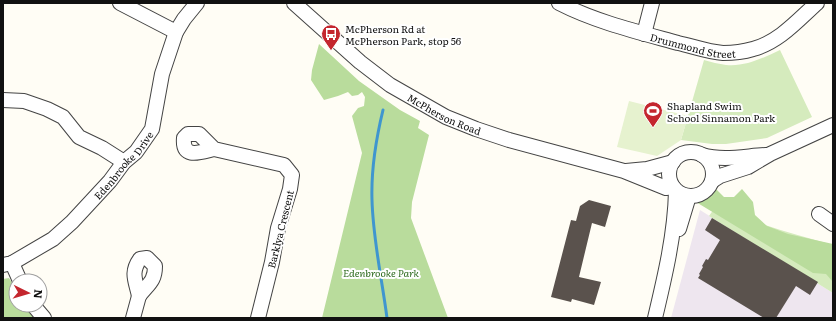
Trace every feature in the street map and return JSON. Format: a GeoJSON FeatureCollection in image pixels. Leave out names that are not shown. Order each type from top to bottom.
{"type":"FeatureCollection","features":[{"type":"Feature","properties":{"kind":"street"},"geometry":{"type":"LineString","coordinates":[[120,3],[176,32]]}},
{"type":"Feature","properties":{"kind":"street","name":"Edenbrooke Drive"},"geometry":{"type":"LineString","coordinates":[[7,264],[53,239],[72,222],[110,181],[124,162],[136,152],[152,129],[162,74],[176,32],[197,3]]}},
{"type":"Feature","properties":{"kind":"street","name":"McPherson Road"},"geometry":{"type":"LineString","coordinates":[[294,3],[360,62],[390,85],[446,117],[476,130],[624,171]]}},
{"type":"Feature","properties":{"kind":"street","name":"Drummond Street"},"geometry":{"type":"LineString","coordinates":[[559,3],[572,10],[644,34],[721,53],[754,49],[771,42],[784,33],[817,3]]}},
{"type":"Feature","properties":{"kind":"street"},"geometry":{"type":"LineString","coordinates":[[644,34],[652,3]]}},
{"type":"Feature","properties":{"kind":"street"},"geometry":{"type":"LineString","coordinates":[[3,100],[24,101],[47,109],[62,117],[79,137],[102,148],[124,162]]}},
{"type":"Feature","properties":{"kind":"street"},"geometry":{"type":"LineString","coordinates":[[624,171],[666,188],[696,195],[703,192],[712,181],[720,176],[748,167],[770,154],[833,125]]}},
{"type":"Feature","properties":{"kind":"street","name":"Barklya Crescent"},"geometry":{"type":"LineString","coordinates":[[214,148],[284,165],[292,175],[290,189],[278,228],[272,262],[258,318]]}},
{"type":"Feature","properties":{"kind":"street"},"geometry":{"type":"LineString","coordinates":[[624,171],[647,169],[673,162],[683,154],[696,152],[711,158],[770,154]]}},
{"type":"Feature","properties":{"kind":"street"},"geometry":{"type":"LineString","coordinates":[[702,155],[708,160],[711,166],[713,174],[712,181]]}},
{"type":"Feature","properties":{"kind":"street"},"geometry":{"type":"LineString","coordinates":[[673,162],[669,174],[670,181],[680,191]]}},
{"type":"Feature","properties":{"kind":"street"},"geometry":{"type":"LineString","coordinates":[[655,318],[669,258],[675,211],[680,191]]}},
{"type":"Feature","properties":{"kind":"street"},"geometry":{"type":"LineString","coordinates":[[819,214],[833,224]]}},
{"type":"Feature","properties":{"kind":"street"},"geometry":{"type":"LineString","coordinates":[[7,264],[14,273]]}},
{"type":"Feature","properties":{"kind":"street"},"geometry":{"type":"LineString","coordinates":[[133,318],[139,296]]}},
{"type":"Feature","properties":{"kind":"shaded area"},"geometry":{"type":"Polygon","coordinates":[[[700,210],[833,293],[833,318],[671,318],[700,210]]]}},
{"type":"Feature","properties":{"kind":"green space","name":"Edenbrooke Park"},"geometry":{"type":"Polygon","coordinates":[[[319,44],[359,81],[400,110],[420,121],[418,128],[429,135],[412,202],[411,218],[448,318],[322,318],[362,153],[352,116],[358,108],[364,106],[365,97],[362,92],[358,95],[352,96],[348,92],[324,100],[311,80],[319,44]]]}},
{"type":"Feature","properties":{"kind":"green space"},"geometry":{"type":"Polygon","coordinates":[[[780,50],[812,117],[767,138],[726,144],[712,144],[681,140],[704,60],[726,65],[740,65],[780,50]]]}},
{"type":"Feature","properties":{"kind":"green space","name":"Shapland Swim School Sinnamon Park"},"geometry":{"type":"Polygon","coordinates":[[[629,101],[688,116],[681,140],[657,156],[617,147],[629,101]]]}},
{"type":"Feature","properties":{"kind":"green space"},"geometry":{"type":"Polygon","coordinates":[[[712,185],[724,197],[734,197],[742,189],[753,202],[755,215],[767,226],[788,234],[833,244],[833,282],[826,274],[813,273],[696,202],[712,185]]]}},
{"type":"Feature","properties":{"kind":"green space"},"geometry":{"type":"Polygon","coordinates":[[[716,206],[759,223],[833,245],[833,293],[709,216],[716,206]]]}},
{"type":"Feature","properties":{"kind":"green space"},"geometry":{"type":"Polygon","coordinates":[[[8,278],[8,313],[32,313],[35,318],[3,318],[3,279],[8,278]]]}},
{"type":"Feature","properties":{"kind":"building"},"geometry":{"type":"Polygon","coordinates":[[[589,200],[611,206],[605,227],[592,223],[579,277],[601,282],[594,305],[572,299],[571,302],[551,297],[571,220],[576,221],[580,206],[589,200]]]}},
{"type":"Feature","properties":{"kind":"building"},"geometry":{"type":"Polygon","coordinates":[[[712,218],[818,282],[810,295],[796,286],[776,318],[764,318],[698,278],[706,259],[708,260],[720,240],[705,230],[712,218]]]}},
{"type":"Feature","properties":{"kind":"waterway"},"geometry":{"type":"LineString","coordinates":[[383,110],[374,155],[372,200],[376,245],[387,318]]}},
{"type":"Feature","properties":{"kind":"place","name":"McPherson Rd at McPherson Park, stop 56"},"geometry":{"type":"Point","coordinates":[331,51]}},
{"type":"Feature","properties":{"kind":"place","name":"Shapland Swim School Sinnamon Park"},"geometry":{"type":"Point","coordinates":[653,128]}}]}
